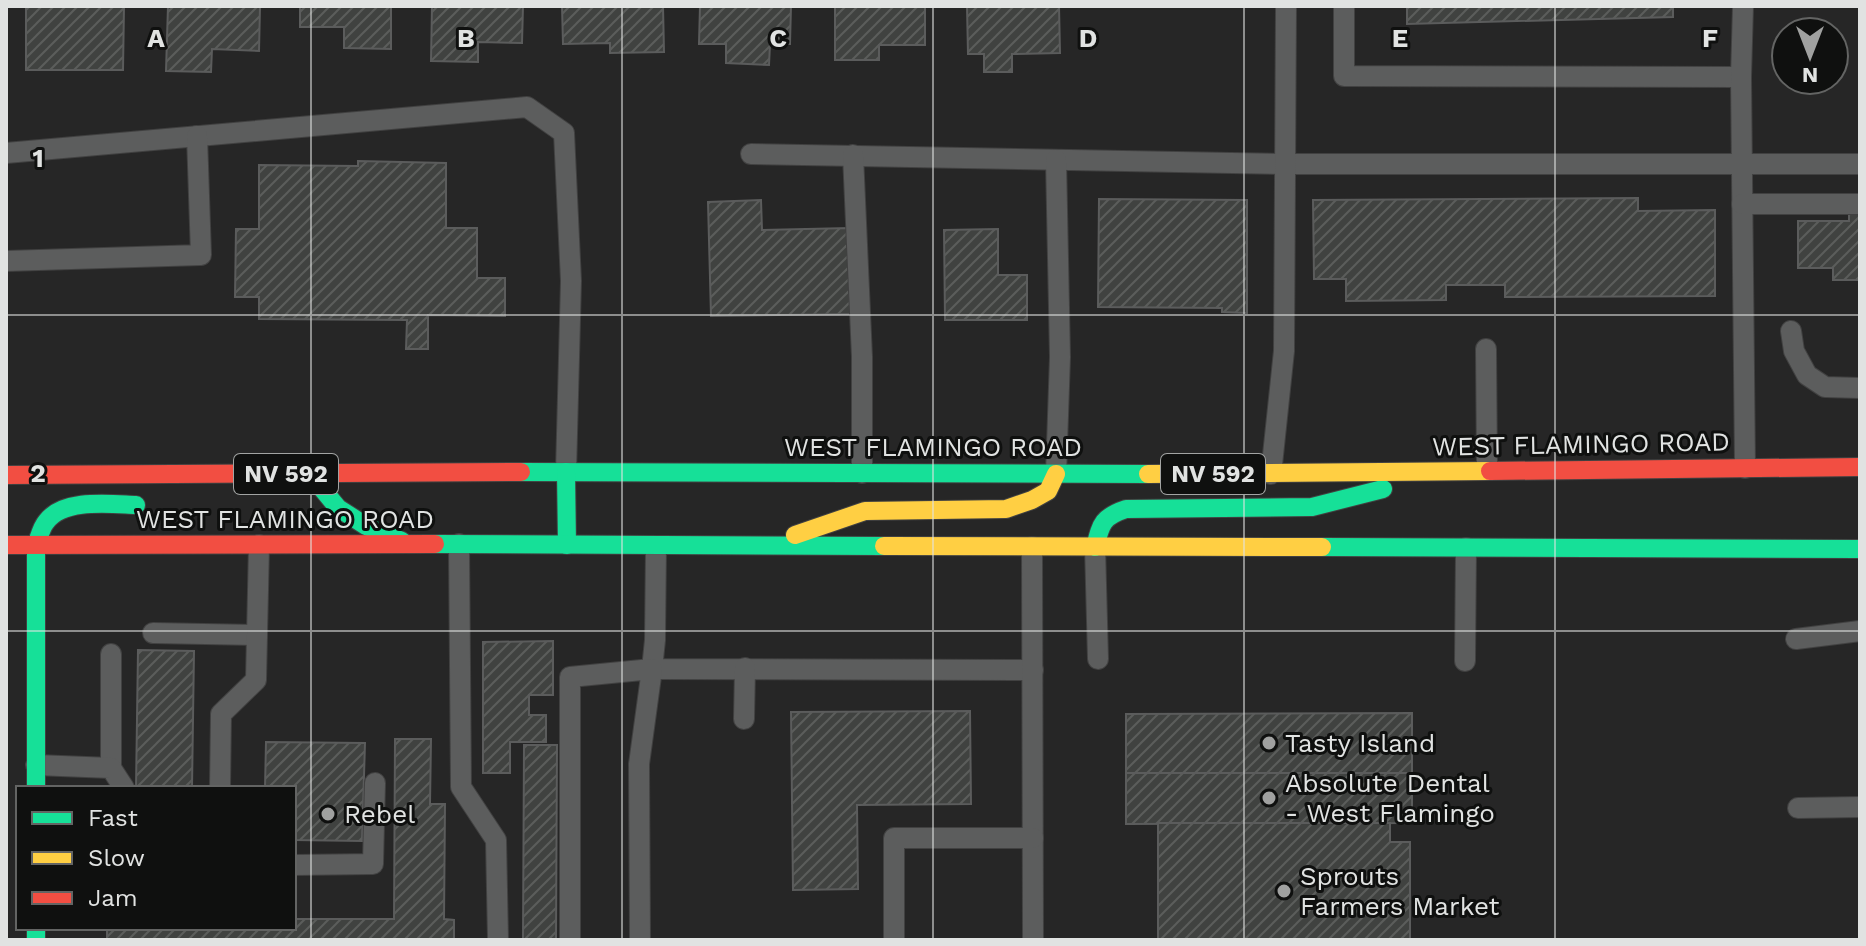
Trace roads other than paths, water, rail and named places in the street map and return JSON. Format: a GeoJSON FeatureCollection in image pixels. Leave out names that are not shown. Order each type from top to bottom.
{"type":"FeatureCollection","features":[{"type":"Feature","properties":{"kind":"main road","name":"WEST FLAMINGO ROAD"},"geometry":{"type":"LineString","coordinates":[[8,480],[566,472],[1271,474],[1860,467]]}},
{"type":"Feature","properties":{"kind":"main road"},"geometry":{"type":"LineString","coordinates":[[1095,547],[1102,521],[1111,513],[1126,509],[1312,507],[1452,471]]}},
{"type":"Feature","properties":{"kind":"main road"},"geometry":{"type":"LineString","coordinates":[[566,472],[567,545]]}},
{"type":"Feature","properties":{"kind":"main road"},"geometry":{"type":"LineString","coordinates":[[271,489],[310,474],[338,508],[366,526],[411,545]]}},
{"type":"Feature","properties":{"kind":"main road"},"geometry":{"type":"LineString","coordinates":[[763,546],[865,511],[1006,509],[1048,491],[1056,474]]}},
{"type":"Feature","properties":{"kind":"main road"},"geometry":{"type":"LineString","coordinates":[[36,786],[36,545],[47,520],[59,511],[76,505],[153,505]]}},
{"type":"Feature","properties":{"kind":"main road","name":"WEST FLAMINGO ROAD"},"geometry":{"type":"LineString","coordinates":[[6,545],[1860,549]]}},
{"type":"Feature","properties":{"kind":"lane"},"geometry":{"type":"LineString","coordinates":[[1271,474],[1284,351],[1286,6]]}},
{"type":"Feature","properties":{"kind":"lane"},"geometry":{"type":"LineString","coordinates":[[1344,6],[1344,76],[1741,77]]}},
{"type":"Feature","properties":{"kind":"lane"},"geometry":{"type":"LineString","coordinates":[[1743,6],[1745,468]]}},
{"type":"Feature","properties":{"kind":"lane"},"geometry":{"type":"LineString","coordinates":[[6,153],[527,107],[564,133],[571,281],[566,472]]}},
{"type":"Feature","properties":{"kind":"lane"},"geometry":{"type":"LineString","coordinates":[[6,261],[201,255],[197,136]]}},
{"type":"Feature","properties":{"kind":"lane"},"geometry":{"type":"LineString","coordinates":[[751,154],[1284,164],[1860,164]]}},
{"type":"Feature","properties":{"kind":"lane"},"geometry":{"type":"LineString","coordinates":[[853,155],[862,357],[862,473]]}},
{"type":"Feature","properties":{"kind":"lane"},"geometry":{"type":"LineString","coordinates":[[1056,160],[1060,357],[1056,474]]}},
{"type":"Feature","properties":{"kind":"lane"},"geometry":{"type":"LineString","coordinates":[[1742,204],[1860,204]]}},
{"type":"Feature","properties":{"kind":"lane"},"geometry":{"type":"LineString","coordinates":[[1791,331],[1794,351],[1807,375],[1825,387],[1860,388]]}},
{"type":"Feature","properties":{"kind":"lane"},"geometry":{"type":"LineString","coordinates":[[1486,349],[1487,470]]}},
{"type":"Feature","properties":{"kind":"lane"},"geometry":{"type":"LineString","coordinates":[[459,544],[461,787],[496,840],[498,940]]}},
{"type":"Feature","properties":{"kind":"lane"},"geometry":{"type":"LineString","coordinates":[[220,786],[221,714],[256,680],[259,545]]}},
{"type":"Feature","properties":{"kind":"lane"},"geometry":{"type":"LineString","coordinates":[[640,940],[639,764],[655,640],[656,546]]}},
{"type":"Feature","properties":{"kind":"lane"},"geometry":{"type":"LineString","coordinates":[[1032,547],[1033,940]]}},
{"type":"Feature","properties":{"kind":"lane"},"geometry":{"type":"LineString","coordinates":[[1095,547],[1098,659]]}},
{"type":"Feature","properties":{"kind":"lane"},"geometry":{"type":"LineString","coordinates":[[1465,661],[1466,548]]}},
{"type":"Feature","properties":{"kind":"lane"},"geometry":{"type":"LineString","coordinates":[[1796,639],[1860,631]]}},
{"type":"Feature","properties":{"kind":"lane"},"geometry":{"type":"LineString","coordinates":[[153,633],[257,635]]}},
{"type":"Feature","properties":{"kind":"lane"},"geometry":{"type":"LineString","coordinates":[[111,654],[111,768],[123,786]]}},
{"type":"Feature","properties":{"kind":"lane"},"geometry":{"type":"LineString","coordinates":[[744,719],[745,668]]}},
{"type":"Feature","properties":{"kind":"lane"},"geometry":{"type":"LineString","coordinates":[[570,940],[570,677],[652,669],[1033,670]]}},
{"type":"Feature","properties":{"kind":"lane"},"geometry":{"type":"LineString","coordinates":[[36,765],[111,768]]}},
{"type":"Feature","properties":{"kind":"lane"},"geometry":{"type":"LineString","coordinates":[[296,865],[373,864],[375,783]]}},
{"type":"Feature","properties":{"kind":"lane"},"geometry":{"type":"LineString","coordinates":[[1798,808],[1860,807]]}},
{"type":"Feature","properties":{"kind":"lane"},"geometry":{"type":"LineString","coordinates":[[894,940],[894,838],[1033,838]]}},
{"type":"Feature","properties":{"kind":"place","name":"Tasty Island"},"geometry":{"type":"Point","coordinates":[1269,743]}},
{"type":"Feature","properties":{"kind":"place","name":"Absolute Dental - West Flamingo"},"geometry":{"type":"Point","coordinates":[1269,798]}},
{"type":"Feature","properties":{"kind":"place","name":"Rebel"},"geometry":{"type":"Point","coordinates":[328,814]}},
{"type":"Feature","properties":{"kind":"place","name":"Sprouts Farmers Market"},"geometry":{"type":"Point","coordinates":[1284,891]}}]}
